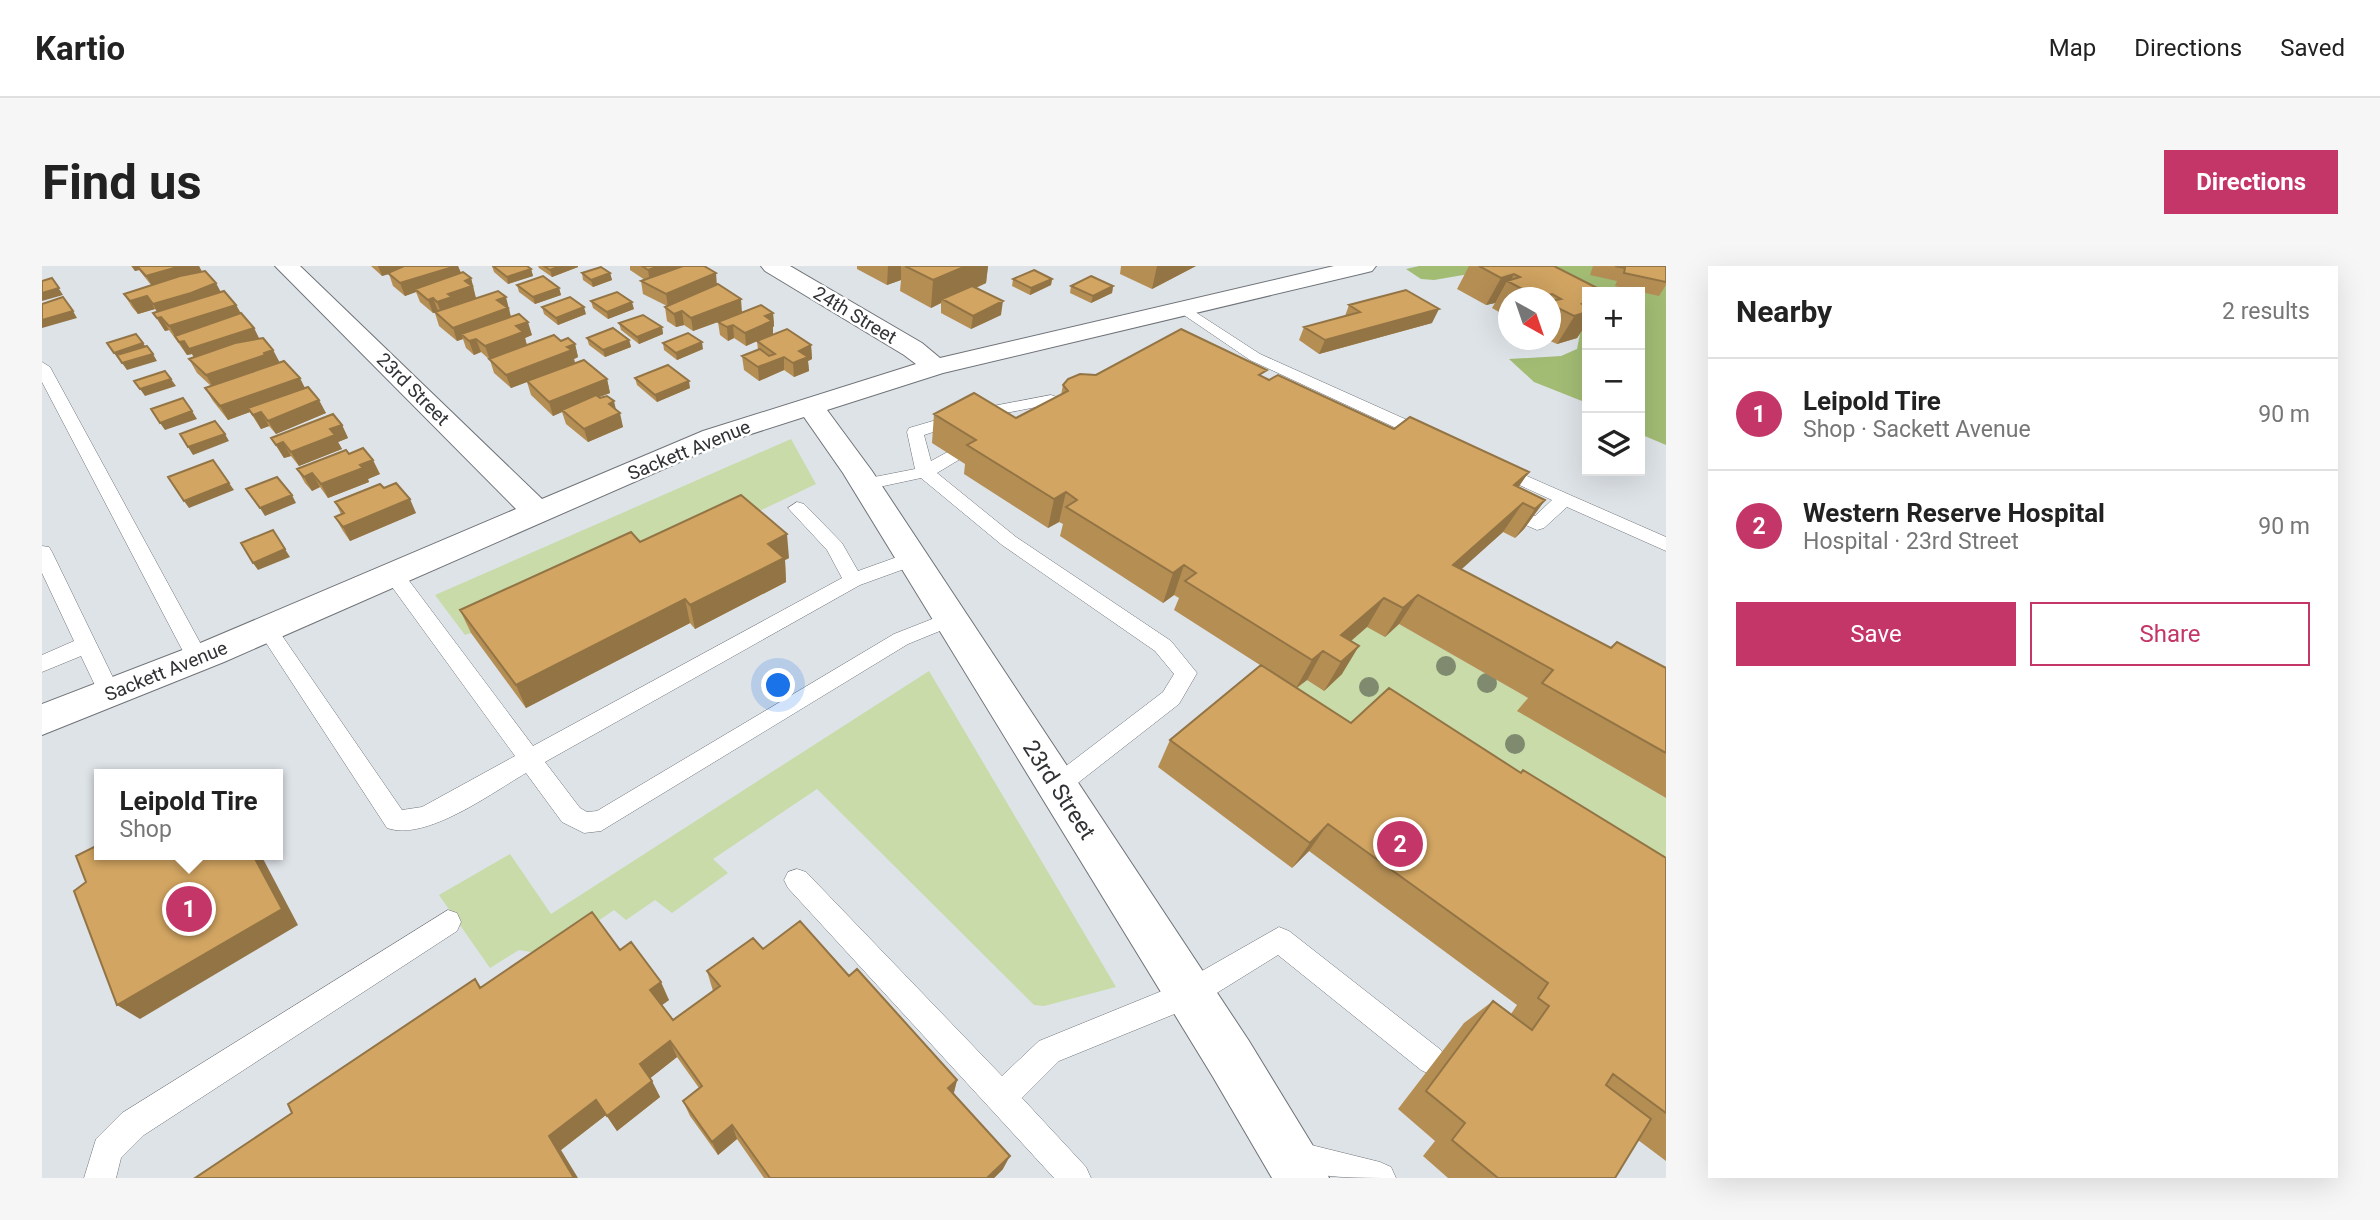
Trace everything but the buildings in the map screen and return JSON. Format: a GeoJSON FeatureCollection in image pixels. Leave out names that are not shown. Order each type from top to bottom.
{"type":"FeatureCollection","features":[{"type":"Feature","properties":{"kind":"street","name":"23rd Street"},"geometry":{"type":"LineString","coordinates":[[287,266],[538,513]]}},
{"type":"Feature","properties":{"kind":"street","name":"24th Street"},"geometry":{"type":"LineString","coordinates":[[773,266],[913,349],[935,367]]}},
{"type":"Feature","properties":{"kind":"street","name":"Sackett Avenue"},"geometry":{"type":"LineString","coordinates":[[42,720],[198,659],[713,437],[935,367],[1364,266]]}},
{"type":"Feature","properties":{"kind":"street"},"geometry":{"type":"LineString","coordinates":[[1260,268],[1291,282]]}},
{"type":"Feature","properties":{"kind":"street","name":"23rd Street"},"geometry":{"type":"LineString","coordinates":[[810,406],[865,484],[1189,993],[1295,1167]]}},
{"type":"Feature","properties":{"kind":"lane"},"geometry":{"type":"LineString","coordinates":[[1183,308],[1255,357],[1441,442]]}},
{"type":"Feature","properties":{"kind":"lane"},"geometry":{"type":"LineString","coordinates":[[1197,338],[1221,334]]}},
{"type":"Feature","properties":{"kind":"lane"},"geometry":{"type":"LineString","coordinates":[[1239,346],[1239,366]]}},
{"type":"Feature","properties":{"kind":"lane"},"geometry":{"type":"LineString","coordinates":[[42,367],[198,659]]}},
{"type":"Feature","properties":{"kind":"lane"},"geometry":{"type":"LineString","coordinates":[[865,484],[925,472],[1057,397],[967,416],[915,432],[925,472],[1010,541],[1163,646],[1186,673],[1171,698],[1057,786]]}},
{"type":"Feature","properties":{"kind":"lane"},"geometry":{"type":"LineString","coordinates":[[1478,459],[1666,545]]}},
{"type":"Feature","properties":{"kind":"lane"},"geometry":{"type":"LineString","coordinates":[[1487,500],[1537,524],[1564,499]]}},
{"type":"Feature","properties":{"kind":"lane"},"geometry":{"type":"LineString","coordinates":[[797,508],[835,547],[853,580]]}},
{"type":"Feature","properties":{"kind":"lane"},"geometry":{"type":"LineString","coordinates":[[42,552],[110,694]]}},
{"type":"Feature","properties":{"kind":"lane"},"geometry":{"type":"LineString","coordinates":[[267,629],[396,821],[426,817],[853,580],[911,559]]}},
{"type":"Feature","properties":{"kind":"lane"},"geometry":{"type":"LineString","coordinates":[[394,575],[571,815],[584,823],[601,821],[901,639],[950,619]]}},
{"type":"Feature","properties":{"kind":"lane"},"geometry":{"type":"LineString","coordinates":[[42,664],[85,645]]}},
{"type":"Feature","properties":{"kind":"lane"},"geometry":{"type":"LineString","coordinates":[[797,880],[1075,1178]]}},
{"type":"Feature","properties":{"kind":"lane"},"geometry":{"type":"LineString","coordinates":[[100,1178],[107,1150],[133,1124],[448,922]]}},
{"type":"Feature","properties":{"kind":"lane"},"geometry":{"type":"LineString","coordinates":[[1001,1097],[1049,1051],[1189,993],[1279,940],[1431,1060]]}},
{"type":"Feature","properties":{"kind":"lane"},"geometry":{"type":"LineString","coordinates":[[1295,1167],[1380,1178]]}},
{"type":"Feature","properties":{"kind":"green space"},"geometry":{"type":"Polygon","coordinates":[[[1419,266],[1666,266],[1666,445],[1645,436],[1645,287],[1582,287],[1582,293],[1561,296],[1561,287],[1517,287],[1475,273],[1434,280],[1421,279],[1406,269],[1419,266]]]}},
{"type":"Feature","properties":{"kind":"green space"},"geometry":{"type":"Polygon","coordinates":[[[1581,329],[1582,401],[1534,382],[1509,359],[1561,356],[1577,349],[1581,329]]]}},
{"type":"Feature","properties":{"kind":"green space"},"geometry":{"type":"Polygon","coordinates":[[[791,439],[816,484],[749,516],[636,556],[465,635],[435,595],[791,439]]]}},
{"type":"Feature","properties":{"kind":"green space"},"geometry":{"type":"Polygon","coordinates":[[[1399,624],[1528,698],[1518,711],[1666,798],[1666,904],[1333,751],[1296,688],[1307,680],[1324,691],[1324,664],[1367,627],[1399,624]]]}},
{"type":"Feature","properties":{"kind":"green space"},"geometry":{"type":"Polygon","coordinates":[[[929,671],[1116,987],[1044,1006],[1034,1005],[817,789],[713,859],[728,873],[672,913],[655,900],[626,920],[614,910],[549,955],[519,950],[490,968],[439,895],[510,854],[551,914],[929,671]]]}},
{"type":"Feature","properties":{"kind":"place","name":"Western Reserve Hospital"},"geometry":{"type":"Point","coordinates":[1400,844]}},
{"type":"Feature","properties":{"kind":"place","name":"Leipold Tire"},"geometry":{"type":"Point","coordinates":[189,909]}}]}
